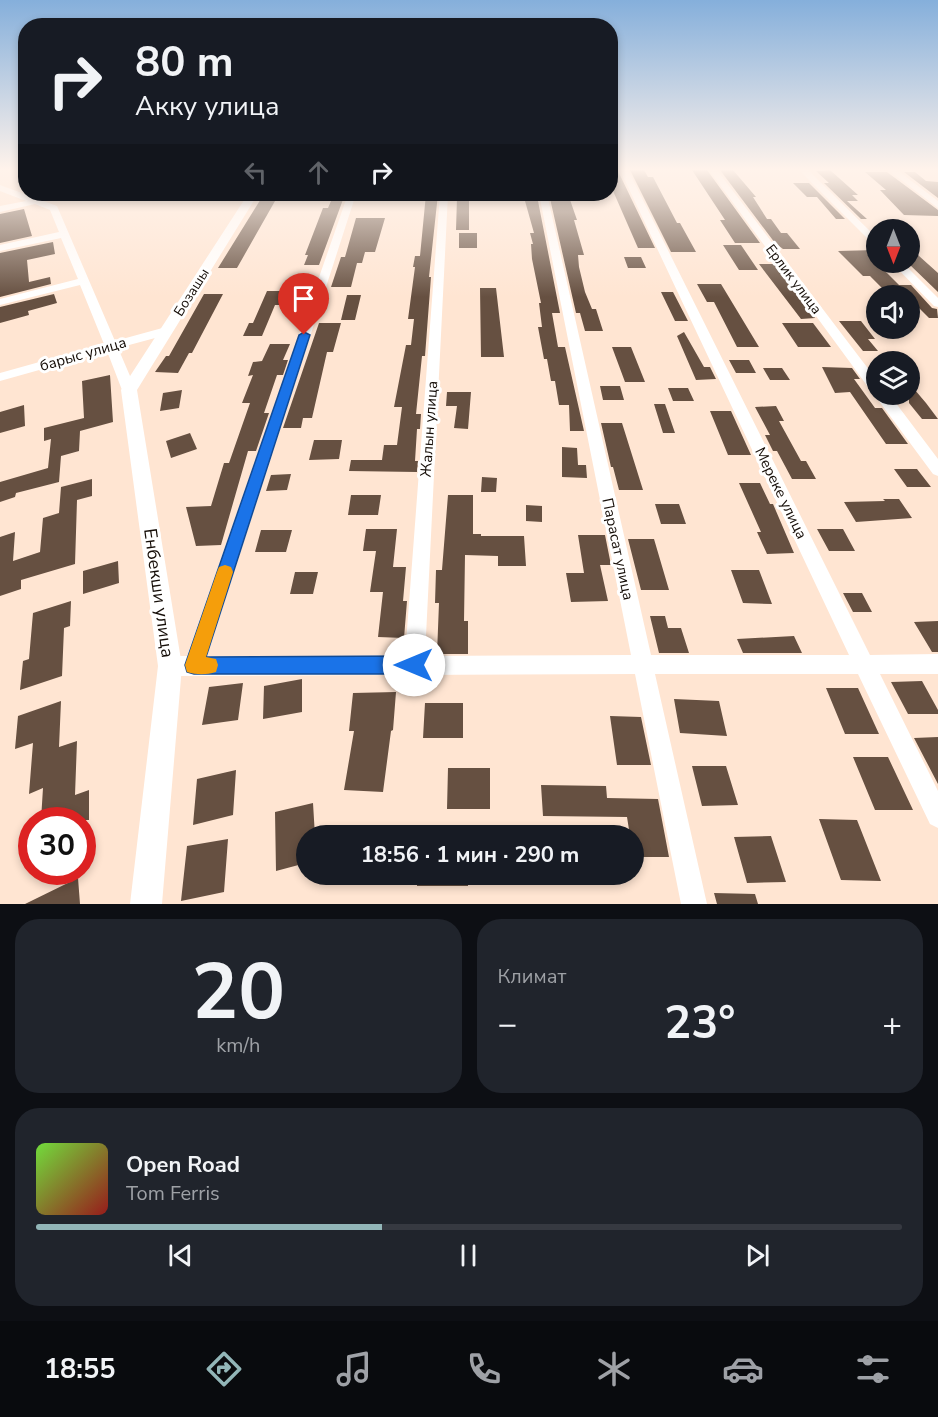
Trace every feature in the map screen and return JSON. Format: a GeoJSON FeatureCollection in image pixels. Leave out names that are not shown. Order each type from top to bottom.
{"type":"FeatureCollection","features":[{"type":"Feature","properties":{"kind":"street"},"geometry":{"type":"LineString","coordinates":[[56,212],[129,390]]}},
{"type":"Feature","properties":{"kind":"street","name":"Бозашы"},"geometry":{"type":"LineString","coordinates":[[129,390],[241,212]]}},
{"type":"Feature","properties":{"kind":"street"},"geometry":{"type":"LineString","coordinates":[[194,665],[346,212]]}},
{"type":"Feature","properties":{"kind":"street","name":"Жалын улица"},"geometry":{"type":"LineString","coordinates":[[414,665],[443,212]]}},
{"type":"Feature","properties":{"kind":"street","name":"Парасат улица"},"geometry":{"type":"LineString","coordinates":[[547,212],[694,904]]}},
{"type":"Feature","properties":{"kind":"street","name":"Мереке улица"},"geometry":{"type":"LineString","coordinates":[[644,212],[938,816]]}},
{"type":"Feature","properties":{"kind":"street","name":"Ерлик улица"},"geometry":{"type":"LineString","coordinates":[[745,212],[866,375]]}},
{"type":"Feature","properties":{"kind":"street"},"geometry":{"type":"LineString","coordinates":[[846,212],[866,232]]}},
{"type":"Feature","properties":{"kind":"street"},"geometry":{"type":"LineString","coordinates":[[0,248],[65,234]]}},
{"type":"Feature","properties":{"kind":"street"},"geometry":{"type":"LineString","coordinates":[[907,273],[938,304]]}},
{"type":"Feature","properties":{"kind":"street"},"geometry":{"type":"LineString","coordinates":[[0,302],[84,281]]}},
{"type":"Feature","properties":{"kind":"street","name":"барыс улица"},"geometry":{"type":"LineString","coordinates":[[0,377],[166,331]]}},
{"type":"Feature","properties":{"kind":"street","name":"Енбекши улица"},"geometry":{"type":"LineString","coordinates":[[129,390],[170,666],[146,904]]}},
{"type":"Feature","properties":{"kind":"street"},"geometry":{"type":"LineString","coordinates":[[889,405],[938,470]]}},
{"type":"Feature","properties":{"kind":"street"},"geometry":{"type":"LineString","coordinates":[[170,666],[938,664]]}},
{"type":"Feature","properties":{"kind":"building"},"geometry":{"type":"Polygon","coordinates":[[[25,212],[32,236],[0,243],[0,214],[25,212]]]}},
{"type":"Feature","properties":{"kind":"building"},"geometry":{"type":"Polygon","coordinates":[[[253,212],[269,212],[237,268],[218,268],[253,212]]]}},
{"type":"Feature","properties":{"kind":"building"},"geometry":{"type":"Polygon","coordinates":[[[321,212],[338,212],[319,265],[304,265],[308,255],[305,255],[321,212]]]}},
{"type":"Feature","properties":{"kind":"building"},"geometry":{"type":"Polygon","coordinates":[[[424,212],[436,212],[429,277],[431,277],[425,356],[422,356],[416,414],[421,414],[420,429],[417,429],[415,461],[418,461],[417,472],[349,471],[351,460],[382,460],[384,445],[397,445],[402,407],[394,407],[406,345],[411,345],[414,319],[408,319],[415,267],[413,267],[415,256],[420,256],[424,212]]]}},
{"type":"Feature","properties":{"kind":"building"},"geometry":{"type":"Polygon","coordinates":[[[457,212],[469,212],[469,230],[456,230],[457,212]]]}},
{"type":"Feature","properties":{"kind":"building"},"geometry":{"type":"Polygon","coordinates":[[[528,212],[540,212],[560,313],[552,313],[558,347],[565,347],[584,431],[570,431],[569,405],[559,405],[555,381],[551,381],[547,359],[544,359],[538,327],[542,327],[539,303],[541,303],[532,259],[531,244],[533,244],[530,233],[534,233],[528,212]]]}},
{"type":"Feature","properties":{"kind":"building"},"geometry":{"type":"Polygon","coordinates":[[[553,212],[574,212],[577,220],[574,220],[584,255],[578,255],[585,292],[592,309],[596,309],[603,331],[585,331],[580,313],[576,313],[553,212]]]}},
{"type":"Feature","properties":{"kind":"building"},"geometry":{"type":"Polygon","coordinates":[[[622,212],[638,212],[655,248],[638,248],[622,212]]]}},
{"type":"Feature","properties":{"kind":"building"},"geometry":{"type":"Polygon","coordinates":[[[651,212],[671,212],[696,252],[671,252],[651,212]]]}},
{"type":"Feature","properties":{"kind":"building"},"geometry":{"type":"Polygon","coordinates":[[[720,212],[738,212],[760,243],[735,243],[720,220],[725,220],[720,212]]]}},
{"type":"Feature","properties":{"kind":"building"},"geometry":{"type":"Polygon","coordinates":[[[752,212],[763,212],[781,233],[787,233],[800,249],[783,249],[775,243],[752,212]]]}},
{"type":"Feature","properties":{"kind":"building"},"geometry":{"type":"Polygon","coordinates":[[[830,212],[838,212],[845,219],[836,219],[830,212]]]}},
{"type":"Feature","properties":{"kind":"building"},"geometry":{"type":"Polygon","coordinates":[[[854,212],[859,212],[866,219],[861,219],[854,212]]]}},
{"type":"Feature","properties":{"kind":"building"},"geometry":{"type":"Polygon","coordinates":[[[901,212],[938,212],[938,216],[904,215],[901,212]]]}},
{"type":"Feature","properties":{"kind":"building"},"geometry":{"type":"Polygon","coordinates":[[[356,218],[385,218],[375,252],[365,252],[362,263],[357,263],[351,287],[331,287],[341,257],[345,257],[356,218]]]}},
{"type":"Feature","properties":{"kind":"building"},"geometry":{"type":"Polygon","coordinates":[[[459,233],[477,233],[477,248],[459,248],[459,233]]]}},
{"type":"Feature","properties":{"kind":"building"},"geometry":{"type":"Polygon","coordinates":[[[53,242],[55,254],[27,260],[29,282],[50,277],[51,284],[0,297],[0,253],[53,242]]]}},
{"type":"Feature","properties":{"kind":"building"},"geometry":{"type":"Polygon","coordinates":[[[723,245],[741,245],[758,270],[739,270],[723,245]]]}},
{"type":"Feature","properties":{"kind":"building"},"geometry":{"type":"Polygon","coordinates":[[[866,250],[866,273],[887,273],[899,285],[879,285],[870,276],[863,276],[838,251],[866,250]]]}},
{"type":"Feature","properties":{"kind":"building"},"geometry":{"type":"Polygon","coordinates":[[[624,257],[641,257],[646,268],[628,268],[624,257]]]}},
{"type":"Feature","properties":{"kind":"building"},"geometry":{"type":"Polygon","coordinates":[[[920,257],[938,273],[938,292],[918,273],[920,257]]]}},
{"type":"Feature","properties":{"kind":"building"},"geometry":{"type":"Polygon","coordinates":[[[759,264],[775,264],[815,318],[801,319],[759,264]]]}},
{"type":"Feature","properties":{"kind":"building"},"geometry":{"type":"Polygon","coordinates":[[[697,284],[721,284],[759,347],[737,347],[714,302],[707,302],[697,284]]]}},
{"type":"Feature","properties":{"kind":"building"},"geometry":{"type":"Polygon","coordinates":[[[480,288],[496,288],[504,357],[481,357],[480,288]]]}},
{"type":"Feature","properties":{"kind":"building"},"geometry":{"type":"Polygon","coordinates":[[[267,291],[286,291],[281,305],[275,305],[262,336],[243,336],[249,323],[253,323],[267,291]]]}},
{"type":"Feature","properties":{"kind":"building"},"geometry":{"type":"Polygon","coordinates":[[[661,292],[673,292],[688,321],[675,321],[661,292]]]}},
{"type":"Feature","properties":{"kind":"building"},"geometry":{"type":"Polygon","coordinates":[[[54,294],[57,303],[28,311],[29,315],[0,323],[0,307],[54,294]]]}},
{"type":"Feature","properties":{"kind":"building"},"geometry":{"type":"Polygon","coordinates":[[[204,294],[223,294],[192,353],[189,353],[178,373],[155,372],[166,356],[169,356],[204,294]]]}},
{"type":"Feature","properties":{"kind":"building"},"geometry":{"type":"Polygon","coordinates":[[[347,295],[361,295],[355,320],[341,320],[347,295]]]}},
{"type":"Feature","properties":{"kind":"building"},"geometry":{"type":"Polygon","coordinates":[[[920,295],[932,308],[937,309],[938,318],[929,318],[920,309],[920,295]]]}},
{"type":"Feature","properties":{"kind":"building"},"geometry":{"type":"Polygon","coordinates":[[[839,321],[861,321],[866,327],[866,339],[878,351],[863,351],[839,321]]]}},
{"type":"Feature","properties":{"kind":"building"},"geometry":{"type":"Polygon","coordinates":[[[319,323],[341,323],[333,352],[327,352],[312,418],[303,418],[301,428],[283,428],[319,323]]]}},
{"type":"Feature","properties":{"kind":"building"},"geometry":{"type":"Polygon","coordinates":[[[782,323],[813,323],[831,347],[798,347],[782,323]]]}},
{"type":"Feature","properties":{"kind":"building"},"geometry":{"type":"Polygon","coordinates":[[[684,332],[704,367],[710,367],[716,379],[696,380],[677,336],[684,332]]]}},
{"type":"Feature","properties":{"kind":"building"},"geometry":{"type":"Polygon","coordinates":[[[270,344],[290,344],[283,360],[288,360],[283,375],[277,375],[264,413],[269,413],[256,451],[248,451],[221,545],[196,546],[186,507],[211,506],[224,463],[229,463],[250,403],[242,403],[253,375],[248,376],[253,362],[262,361],[270,344]]]}},
{"type":"Feature","properties":{"kind":"building"},"geometry":{"type":"Polygon","coordinates":[[[612,347],[631,347],[645,382],[625,382],[612,347]]]}},
{"type":"Feature","properties":{"kind":"building"},"geometry":{"type":"Polygon","coordinates":[[[729,360],[749,360],[756,373],[736,373],[729,360]]]}},
{"type":"Feature","properties":{"kind":"building"},"geometry":{"type":"Polygon","coordinates":[[[822,367],[852,368],[860,379],[854,379],[866,396],[866,405],[882,408],[908,444],[886,444],[850,392],[835,393],[822,367]]]}},
{"type":"Feature","properties":{"kind":"building"},"geometry":{"type":"Polygon","coordinates":[[[763,368],[782,368],[790,380],[770,380],[763,368]]]}},
{"type":"Feature","properties":{"kind":"building"},"geometry":{"type":"Polygon","coordinates":[[[110,375],[113,422],[80,431],[79,451],[61,456],[59,482],[16,493],[15,497],[0,502],[0,482],[48,468],[51,439],[44,441],[44,428],[84,418],[82,381],[110,375]]]}},
{"type":"Feature","properties":{"kind":"building"},"geometry":{"type":"Polygon","coordinates":[[[600,386],[620,386],[624,400],[603,400],[600,386]]]}},
{"type":"Feature","properties":{"kind":"building"},"geometry":{"type":"Polygon","coordinates":[[[668,388],[688,388],[694,401],[673,401],[668,388]]]}},
{"type":"Feature","properties":{"kind":"building"},"geometry":{"type":"Polygon","coordinates":[[[182,390],[179,408],[160,411],[163,393],[182,390]]]}},
{"type":"Feature","properties":{"kind":"building"},"geometry":{"type":"Polygon","coordinates":[[[447,392],[471,392],[468,429],[454,428],[457,406],[446,406],[447,392]]]}},
{"type":"Feature","properties":{"kind":"building"},"geometry":{"type":"Polygon","coordinates":[[[920,396],[938,419],[922,419],[911,405],[920,405],[920,396]]]}},
{"type":"Feature","properties":{"kind":"building"},"geometry":{"type":"Polygon","coordinates":[[[654,404],[665,404],[675,433],[663,433],[654,404]]]}},
{"type":"Feature","properties":{"kind":"building"},"geometry":{"type":"Polygon","coordinates":[[[24,405],[25,426],[0,433],[0,412],[24,405]]]}},
{"type":"Feature","properties":{"kind":"building"},"geometry":{"type":"Polygon","coordinates":[[[776,406],[784,421],[779,421],[801,461],[806,461],[816,479],[792,479],[777,451],[773,451],[765,435],[770,435],[755,407],[776,406]]]}},
{"type":"Feature","properties":{"kind":"building"},"geometry":{"type":"Polygon","coordinates":[[[710,411],[731,411],[751,455],[728,455],[710,411]]]}},
{"type":"Feature","properties":{"kind":"building"},"geometry":{"type":"Polygon","coordinates":[[[601,423],[622,423],[643,490],[619,490],[601,423]]]}},
{"type":"Feature","properties":{"kind":"building"},"geometry":{"type":"Polygon","coordinates":[[[190,433],[197,449],[171,458],[166,441],[190,433]]]}},
{"type":"Feature","properties":{"kind":"building"},"geometry":{"type":"Polygon","coordinates":[[[314,440],[342,440],[339,459],[309,460],[314,440]]]}},
{"type":"Feature","properties":{"kind":"building"},"geometry":{"type":"Polygon","coordinates":[[[562,447],[577,448],[578,465],[586,465],[587,478],[562,477],[562,447]]]}},
{"type":"Feature","properties":{"kind":"building"},"geometry":{"type":"Polygon","coordinates":[[[894,469],[917,469],[931,487],[907,487],[894,469]]]}},
{"type":"Feature","properties":{"kind":"building"},"geometry":{"type":"Polygon","coordinates":[[[291,474],[287,490],[266,491],[271,475],[291,474]]]}},
{"type":"Feature","properties":{"kind":"building"},"geometry":{"type":"Polygon","coordinates":[[[482,477],[497,478],[496,492],[481,492],[482,477]]]}},
{"type":"Feature","properties":{"kind":"building"},"geometry":{"type":"Polygon","coordinates":[[[92,479],[92,496],[77,500],[75,564],[21,580],[21,589],[0,596],[0,537],[15,532],[13,561],[40,552],[43,518],[59,513],[61,487],[92,479]]]}},
{"type":"Feature","properties":{"kind":"building"},"geometry":{"type":"Polygon","coordinates":[[[739,483],[760,483],[770,504],[773,504],[794,553],[767,554],[757,532],[761,532],[739,483]]]}},
{"type":"Feature","properties":{"kind":"building"},"geometry":{"type":"Polygon","coordinates":[[[351,495],[381,495],[378,515],[348,515],[351,495]]]}},
{"type":"Feature","properties":{"kind":"building"},"geometry":{"type":"Polygon","coordinates":[[[448,495],[473,495],[473,534],[524,536],[526,566],[498,566],[498,556],[465,555],[464,621],[468,621],[468,654],[437,654],[439,603],[435,603],[436,570],[442,570],[448,495]]]}},
{"type":"Feature","properties":{"kind":"building"},"geometry":{"type":"Polygon","coordinates":[[[883,499],[899,499],[912,518],[856,522],[844,502],[885,501],[883,499]]]}},
{"type":"Feature","properties":{"kind":"building"},"geometry":{"type":"Polygon","coordinates":[[[655,504],[679,504],[686,524],[661,524],[655,504]]]}},
{"type":"Feature","properties":{"kind":"building"},"geometry":{"type":"Polygon","coordinates":[[[526,505],[542,506],[542,522],[526,521],[526,505]]]}},
{"type":"Feature","properties":{"kind":"building"},"geometry":{"type":"Polygon","coordinates":[[[366,529],[397,529],[393,567],[406,567],[403,601],[407,601],[404,638],[378,637],[383,592],[370,592],[376,551],[363,551],[366,529]]]}},
{"type":"Feature","properties":{"kind":"building"},"geometry":{"type":"Polygon","coordinates":[[[817,529],[843,529],[855,551],[829,551],[817,529]]]}},
{"type":"Feature","properties":{"kind":"building"},"geometry":{"type":"Polygon","coordinates":[[[261,530],[292,530],[286,552],[255,552],[261,530]]]}},
{"type":"Feature","properties":{"kind":"building"},"geometry":{"type":"Polygon","coordinates":[[[578,535],[605,535],[611,565],[600,565],[608,601],[571,602],[566,573],[584,573],[578,535]]]}},
{"type":"Feature","properties":{"kind":"building"},"geometry":{"type":"Polygon","coordinates":[[[628,539],[654,539],[669,590],[641,590],[628,539]]]}},
{"type":"Feature","properties":{"kind":"building"},"geometry":{"type":"Polygon","coordinates":[[[118,561],[119,583],[83,594],[83,571],[118,561]]]}},
{"type":"Feature","properties":{"kind":"building"},"geometry":{"type":"Polygon","coordinates":[[[731,570],[759,570],[772,604],[743,603],[731,570]]]}},
{"type":"Feature","properties":{"kind":"building"},"geometry":{"type":"Polygon","coordinates":[[[295,572],[318,572],[313,594],[290,594],[295,572]]]}},
{"type":"Feature","properties":{"kind":"building"},"geometry":{"type":"Polygon","coordinates":[[[843,593],[862,593],[872,612],[853,612],[843,593]]]}},
{"type":"Feature","properties":{"kind":"building"},"geometry":{"type":"Polygon","coordinates":[[[71,601],[70,626],[64,628],[62,676],[20,690],[23,661],[29,659],[33,613],[71,601]]]}},
{"type":"Feature","properties":{"kind":"building"},"geometry":{"type":"Polygon","coordinates":[[[650,616],[665,616],[668,628],[681,628],[689,653],[659,653],[650,616]]]}},
{"type":"Feature","properties":{"kind":"building"},"geometry":{"type":"Polygon","coordinates":[[[938,621],[938,652],[932,652],[914,622],[938,621]]]}},
{"type":"Feature","properties":{"kind":"building"},"geometry":{"type":"Polygon","coordinates":[[[794,636],[802,653],[743,653],[737,639],[794,636]]]}},
{"type":"Feature","properties":{"kind":"building"},"geometry":{"type":"Polygon","coordinates":[[[302,679],[302,712],[263,719],[264,686],[302,679]]]}},
{"type":"Feature","properties":{"kind":"building"},"geometry":{"type":"Polygon","coordinates":[[[922,681],[938,714],[908,714],[891,682],[922,681]]]}},
{"type":"Feature","properties":{"kind":"building"},"geometry":{"type":"Polygon","coordinates":[[[243,683],[238,720],[202,725],[209,687],[243,683]]]}},
{"type":"Feature","properties":{"kind":"building"},"geometry":{"type":"Polygon","coordinates":[[[826,688],[858,688],[879,734],[845,734],[826,688]]]}},
{"type":"Feature","properties":{"kind":"building"},"geometry":{"type":"Polygon","coordinates":[[[396,692],[393,730],[391,731],[383,792],[344,790],[354,731],[349,731],[353,693],[396,692]]]}},
{"type":"Feature","properties":{"kind":"building"},"geometry":{"type":"Polygon","coordinates":[[[674,699],[719,701],[727,736],[680,733],[674,699]]]}},
{"type":"Feature","properties":{"kind":"building"},"geometry":{"type":"Polygon","coordinates":[[[61,701],[59,747],[77,741],[75,795],[89,790],[89,807],[42,807],[43,788],[29,794],[33,743],[15,749],[18,716],[61,701]]]}},
{"type":"Feature","properties":{"kind":"building"},"geometry":{"type":"Polygon","coordinates":[[[425,703],[463,703],[463,738],[423,738],[425,703]]]}},
{"type":"Feature","properties":{"kind":"building"},"geometry":{"type":"Polygon","coordinates":[[[610,716],[641,717],[651,765],[617,765],[610,716]]]}},
{"type":"Feature","properties":{"kind":"building"},"geometry":{"type":"Polygon","coordinates":[[[938,737],[938,784],[914,738],[938,737]]]}},
{"type":"Feature","properties":{"kind":"building"},"geometry":{"type":"Polygon","coordinates":[[[853,757],[888,757],[913,810],[875,810],[853,757]]]}},
{"type":"Feature","properties":{"kind":"building"},"geometry":{"type":"Polygon","coordinates":[[[692,766],[726,766],[738,805],[702,806],[692,766]]]}},
{"type":"Feature","properties":{"kind":"building"},"geometry":{"type":"Polygon","coordinates":[[[448,768],[490,768],[490,809],[447,809],[448,768]]]}},
{"type":"Feature","properties":{"kind":"building"},"geometry":{"type":"Polygon","coordinates":[[[236,770],[233,815],[193,825],[197,779],[236,770]]]}},
{"type":"Feature","properties":{"kind":"building"},"geometry":{"type":"Polygon","coordinates":[[[541,785],[606,786],[607,798],[658,799],[669,857],[644,857],[644,825],[628,825],[627,817],[543,816],[541,785]]]}},
{"type":"Feature","properties":{"kind":"building"},"geometry":{"type":"Polygon","coordinates":[[[313,803],[314,825],[296,825],[296,866],[276,871],[275,812],[313,803]]]}},
{"type":"Feature","properties":{"kind":"building"},"geometry":{"type":"Polygon","coordinates":[[[819,819],[857,820],[881,881],[841,880],[819,819]]]}},
{"type":"Feature","properties":{"kind":"building"},"geometry":{"type":"Polygon","coordinates":[[[771,836],[786,882],[747,883],[734,837],[771,836]]]}},
{"type":"Feature","properties":{"kind":"building"},"geometry":{"type":"Polygon","coordinates":[[[228,839],[224,892],[181,901],[187,846],[228,839]]]}},
{"type":"Feature","properties":{"kind":"building"},"geometry":{"type":"Polygon","coordinates":[[[64,885],[79,885],[80,904],[25,904],[64,885]]]}},
{"type":"Feature","properties":{"kind":"building"},"geometry":{"type":"Polygon","coordinates":[[[417,885],[468,885],[468,886],[417,885]]]}},
{"type":"Feature","properties":{"kind":"building"},"geometry":{"type":"Polygon","coordinates":[[[714,893],[755,894],[758,904],[717,904],[714,893]]]}},
{"type":"Feature","properties":{"kind":"slow traffic"},"geometry":{"type":"LineString","coordinates":[[209,665],[194,665],[225,572]]}},
{"type":"Feature","properties":{"kind":"route"},"geometry":{"type":"LineString","coordinates":[[304,335],[194,665],[414,665]]}}]}
